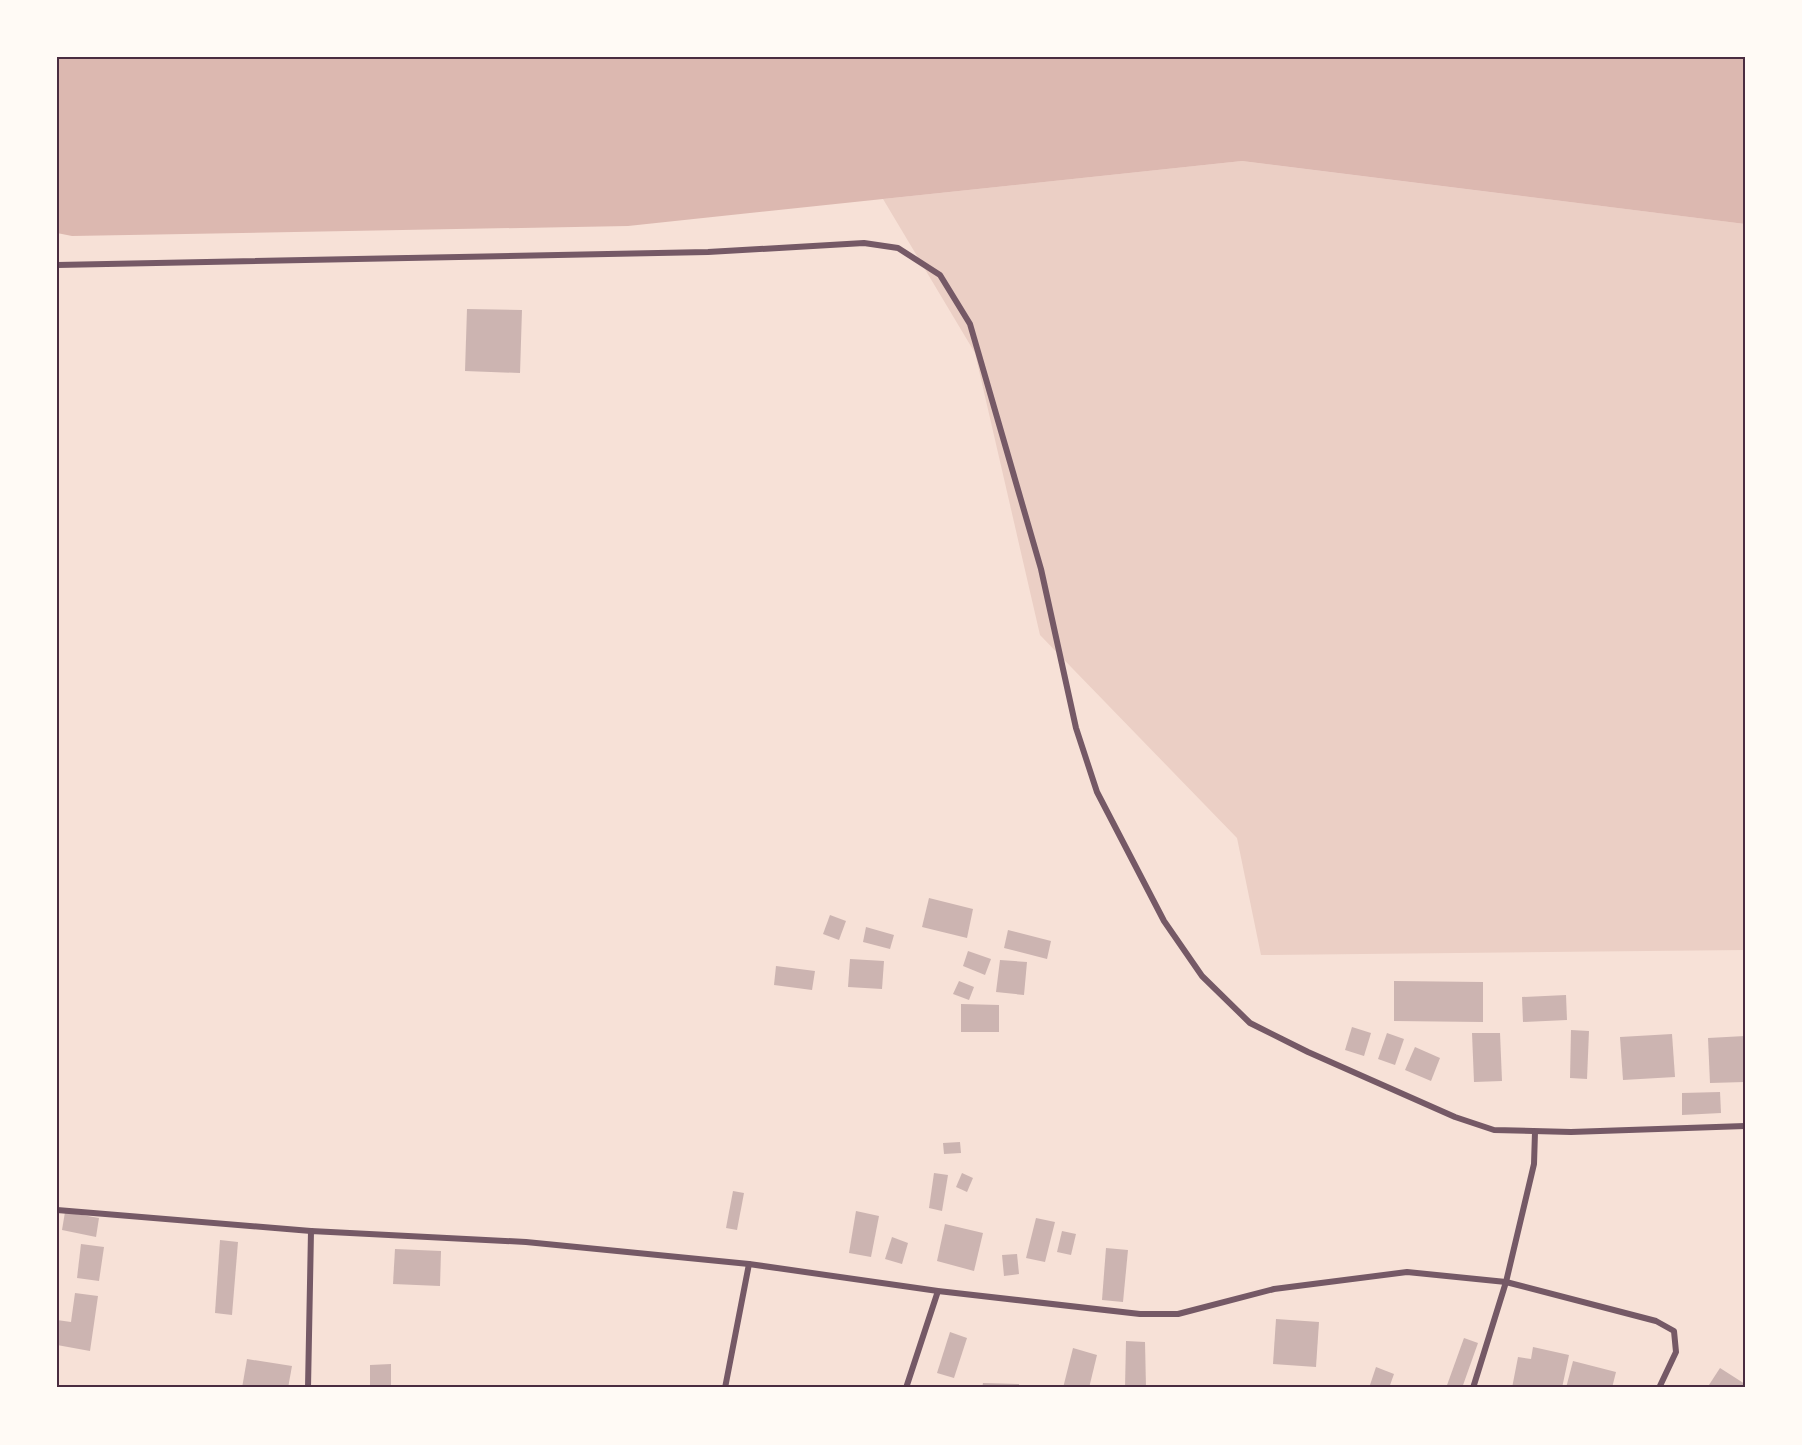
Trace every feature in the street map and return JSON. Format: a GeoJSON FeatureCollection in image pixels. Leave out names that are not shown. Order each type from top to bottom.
{"type":"FeatureCollection","features":[{"type":"Feature","properties":{"kind":"street"},"geometry":{"type":"LineString","coordinates":[[57,265],[708,252],[864,243],[898,248],[940,275],[970,324],[1041,569],[1076,728],[1097,792],[1164,921],[1202,976],[1250,1023],[1308,1052],[1455,1117],[1494,1130],[1535,1132],[1745,1126]]}},
{"type":"Feature","properties":{"kind":"street"},"geometry":{"type":"LineString","coordinates":[[1473,1388],[1506,1282],[1534,1164],[1535,1132]]}},
{"type":"Feature","properties":{"kind":"street"},"geometry":{"type":"LineString","coordinates":[[57,1210],[311,1231],[526,1242],[749,1264],[938,1292],[1140,1314],[1178,1314],[1274,1289],[1407,1272],[1506,1282],[1656,1321],[1674,1331],[1676,1352],[1659,1388]]}},
{"type":"Feature","properties":{"kind":"street"},"geometry":{"type":"LineString","coordinates":[[308,1388],[311,1231]]}},
{"type":"Feature","properties":{"kind":"street"},"geometry":{"type":"LineString","coordinates":[[725,1388],[749,1264]]}},
{"type":"Feature","properties":{"kind":"street"},"geometry":{"type":"LineString","coordinates":[[906,1388],[938,1292]]}},
{"type":"Feature","properties":{"kind":"shaded area"},"geometry":{"type":"Polygon","coordinates":[[[57,57],[1745,57],[1745,224],[1242,161],[628,226],[72,236],[57,233],[57,57]]]}},
{"type":"Feature","properties":{"kind":"shaded area"},"geometry":{"type":"Polygon","coordinates":[[[1242,161],[1745,224],[1745,950],[1261,955],[1237,838],[1040,635],[975,353],[883,199],[1242,161]]]}},
{"type":"Feature","properties":{"kind":"building"},"geometry":{"type":"Polygon","coordinates":[[[467,309],[522,310],[520,373],[465,371],[467,309]]]}},
{"type":"Feature","properties":{"kind":"building"},"geometry":{"type":"Polygon","coordinates":[[[929,898],[973,909],[967,938],[922,927],[929,898]]]}},
{"type":"Feature","properties":{"kind":"building"},"geometry":{"type":"Polygon","coordinates":[[[830,915],[846,921],[839,940],[823,934],[830,915]]]}},
{"type":"Feature","properties":{"kind":"building"},"geometry":{"type":"Polygon","coordinates":[[[866,927],[894,935],[890,949],[863,942],[866,927]]]}},
{"type":"Feature","properties":{"kind":"building"},"geometry":{"type":"Polygon","coordinates":[[[1008,930],[1051,941],[1047,959],[1004,948],[1008,930]]]}},
{"type":"Feature","properties":{"kind":"building"},"geometry":{"type":"Polygon","coordinates":[[[968,951],[991,959],[985,975],[963,966],[968,951]]]}},
{"type":"Feature","properties":{"kind":"building"},"geometry":{"type":"Polygon","coordinates":[[[850,959],[884,961],[882,989],[848,987],[850,959]]]}},
{"type":"Feature","properties":{"kind":"building"},"geometry":{"type":"Polygon","coordinates":[[[1000,960],[1027,962],[1024,995],[996,992],[1000,960]]]}},
{"type":"Feature","properties":{"kind":"building"},"geometry":{"type":"Polygon","coordinates":[[[776,966],[815,971],[812,990],[774,985],[776,966]]]}},
{"type":"Feature","properties":{"kind":"building"},"geometry":{"type":"Polygon","coordinates":[[[959,981],[974,987],[969,1000],[953,994],[959,981]]]}},
{"type":"Feature","properties":{"kind":"building"},"geometry":{"type":"Polygon","coordinates":[[[1394,981],[1483,982],[1483,1022],[1394,1021],[1394,981]]]}},
{"type":"Feature","properties":{"kind":"building"},"geometry":{"type":"Polygon","coordinates":[[[1566,995],[1567,1020],[1523,1022],[1522,997],[1566,995]]]}},
{"type":"Feature","properties":{"kind":"building"},"geometry":{"type":"Polygon","coordinates":[[[961,1004],[999,1005],[999,1032],[961,1032],[961,1004]]]}},
{"type":"Feature","properties":{"kind":"building"},"geometry":{"type":"Polygon","coordinates":[[[1352,1027],[1371,1033],[1364,1056],[1345,1050],[1352,1027]]]}},
{"type":"Feature","properties":{"kind":"building"},"geometry":{"type":"Polygon","coordinates":[[[1571,1030],[1589,1031],[1587,1079],[1570,1078],[1571,1030]]]}},
{"type":"Feature","properties":{"kind":"building"},"geometry":{"type":"Polygon","coordinates":[[[1387,1033],[1404,1039],[1395,1065],[1378,1059],[1387,1033]]]}},
{"type":"Feature","properties":{"kind":"building"},"geometry":{"type":"Polygon","coordinates":[[[1472,1033],[1500,1033],[1502,1081],[1474,1082],[1472,1033]]]}},
{"type":"Feature","properties":{"kind":"building"},"geometry":{"type":"Polygon","coordinates":[[[1672,1034],[1675,1077],[1623,1080],[1620,1037],[1672,1034]]]}},
{"type":"Feature","properties":{"kind":"building"},"geometry":{"type":"Polygon","coordinates":[[[1745,1036],[1745,1082],[1710,1083],[1708,1038],[1745,1036]]]}},
{"type":"Feature","properties":{"kind":"building"},"geometry":{"type":"Polygon","coordinates":[[[1415,1047],[1440,1058],[1431,1081],[1405,1070],[1415,1047]]]}},
{"type":"Feature","properties":{"kind":"building"},"geometry":{"type":"Polygon","coordinates":[[[1720,1092],[1721,1113],[1682,1115],[1682,1093],[1720,1092]]]}},
{"type":"Feature","properties":{"kind":"building"},"geometry":{"type":"Polygon","coordinates":[[[960,1142],[961,1153],[944,1154],[943,1143],[960,1142]]]}},
{"type":"Feature","properties":{"kind":"building"},"geometry":{"type":"Polygon","coordinates":[[[934,1173],[948,1175],[942,1211],[929,1208],[934,1173]]]}},
{"type":"Feature","properties":{"kind":"building"},"geometry":{"type":"Polygon","coordinates":[[[962,1173],[973,1178],[967,1192],[956,1187],[962,1173]]]}},
{"type":"Feature","properties":{"kind":"building"},"geometry":{"type":"Polygon","coordinates":[[[733,1191],[744,1193],[737,1230],[726,1228],[733,1191]]]}},
{"type":"Feature","properties":{"kind":"building"},"geometry":{"type":"Polygon","coordinates":[[[856,1211],[879,1216],[871,1257],[849,1253],[856,1211]]]}},
{"type":"Feature","properties":{"kind":"building"},"geometry":{"type":"Polygon","coordinates":[[[65,1212],[99,1218],[96,1237],[62,1230],[65,1212]]]}},
{"type":"Feature","properties":{"kind":"building"},"geometry":{"type":"Polygon","coordinates":[[[1036,1218],[1055,1222],[1045,1262],[1026,1258],[1036,1218]]]}},
{"type":"Feature","properties":{"kind":"building"},"geometry":{"type":"Polygon","coordinates":[[[945,1224],[983,1233],[974,1271],[937,1261],[945,1224]]]}},
{"type":"Feature","properties":{"kind":"building"},"geometry":{"type":"Polygon","coordinates":[[[1062,1231],[1076,1234],[1071,1255],[1057,1252],[1062,1231]]]}},
{"type":"Feature","properties":{"kind":"building"},"geometry":{"type":"Polygon","coordinates":[[[892,1237],[908,1243],[902,1264],[885,1259],[892,1237]]]}},
{"type":"Feature","properties":{"kind":"building"},"geometry":{"type":"Polygon","coordinates":[[[220,1240],[238,1242],[232,1315],[215,1313],[220,1240]]]}},
{"type":"Feature","properties":{"kind":"building"},"geometry":{"type":"Polygon","coordinates":[[[81,1244],[104,1247],[99,1281],[77,1278],[81,1244]]]}},
{"type":"Feature","properties":{"kind":"building"},"geometry":{"type":"Polygon","coordinates":[[[1106,1248],[1128,1250],[1123,1302],[1102,1300],[1106,1248]]]}},
{"type":"Feature","properties":{"kind":"building"},"geometry":{"type":"Polygon","coordinates":[[[395,1249],[441,1251],[440,1286],[393,1284],[395,1249]]]}},
{"type":"Feature","properties":{"kind":"building"},"geometry":{"type":"Polygon","coordinates":[[[1017,1254],[1019,1274],[1004,1276],[1002,1255],[1017,1254]]]}},
{"type":"Feature","properties":{"kind":"building"},"geometry":{"type":"Polygon","coordinates":[[[75,1293],[98,1296],[90,1351],[57,1345],[57,1320],[71,1322],[75,1293]]]}},
{"type":"Feature","properties":{"kind":"building"},"geometry":{"type":"Polygon","coordinates":[[[1276,1319],[1319,1322],[1316,1367],[1273,1364],[1276,1319]]]}},
{"type":"Feature","properties":{"kind":"building"},"geometry":{"type":"Polygon","coordinates":[[[950,1332],[967,1338],[954,1378],[937,1373],[950,1332]]]}},
{"type":"Feature","properties":{"kind":"building"},"geometry":{"type":"Polygon","coordinates":[[[1464,1338],[1478,1343],[1462,1388],[1446,1388],[1464,1338]]]}},
{"type":"Feature","properties":{"kind":"building"},"geometry":{"type":"Polygon","coordinates":[[[1126,1341],[1145,1342],[1146,1388],[1125,1388],[1126,1341]]]}},
{"type":"Feature","properties":{"kind":"building"},"geometry":{"type":"Polygon","coordinates":[[[1533,1347],[1569,1355],[1562,1388],[1512,1388],[1518,1357],[1531,1359],[1533,1347]]]}},
{"type":"Feature","properties":{"kind":"building"},"geometry":{"type":"Polygon","coordinates":[[[1073,1348],[1097,1355],[1089,1388],[1063,1388],[1073,1348]]]}},
{"type":"Feature","properties":{"kind":"building"},"geometry":{"type":"Polygon","coordinates":[[[247,1359],[292,1366],[288,1388],[242,1388],[247,1359]]]}},
{"type":"Feature","properties":{"kind":"building"},"geometry":{"type":"Polygon","coordinates":[[[1573,1361],[1616,1372],[1612,1388],[1566,1388],[1573,1361]]]}},
{"type":"Feature","properties":{"kind":"building"},"geometry":{"type":"Polygon","coordinates":[[[391,1364],[391,1388],[370,1388],[370,1365],[391,1364]]]}},
{"type":"Feature","properties":{"kind":"building"},"geometry":{"type":"Polygon","coordinates":[[[1376,1367],[1394,1374],[1389,1388],[1369,1388],[1376,1367]]]}},
{"type":"Feature","properties":{"kind":"building"},"geometry":{"type":"Polygon","coordinates":[[[1720,1368],[1745,1384],[1745,1388],[1707,1388],[1720,1368]]]}},
{"type":"Feature","properties":{"kind":"building"},"geometry":{"type":"Polygon","coordinates":[[[983,1383],[1019,1384],[1019,1388],[982,1388],[983,1383]]]}}]}
